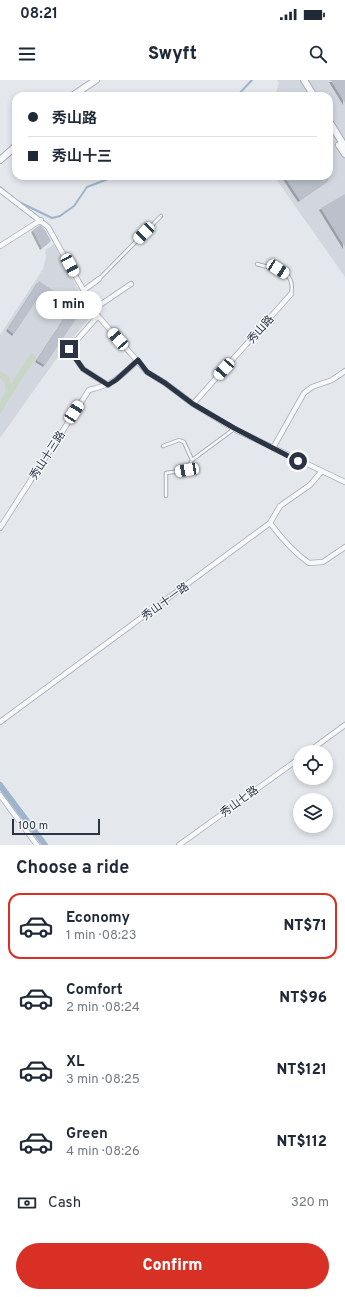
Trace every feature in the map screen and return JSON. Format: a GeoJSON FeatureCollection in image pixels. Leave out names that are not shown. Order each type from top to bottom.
{"type":"FeatureCollection","features":[{"type":"Feature","properties":{"kind":"street"},"geometry":{"type":"LineString","coordinates":[[78,92],[96,80]]}},
{"type":"Feature","properties":{"kind":"street"},"geometry":{"type":"LineString","coordinates":[[300,80],[307,92]]}},
{"type":"Feature","properties":{"kind":"street"},"geometry":{"type":"LineString","coordinates":[[304,80],[312,92]]}},
{"type":"Feature","properties":{"kind":"street"},"geometry":{"type":"LineString","coordinates":[[333,128],[345,147]]}},
{"type":"Feature","properties":{"kind":"street"},"geometry":{"type":"LineString","coordinates":[[333,134],[345,154]]}},
{"type":"Feature","properties":{"kind":"street"},"geometry":{"type":"LineString","coordinates":[[0,160],[12,150]]}},
{"type":"Feature","properties":{"kind":"street"},"geometry":{"type":"LineString","coordinates":[[0,190],[41,220],[56,239],[98,316],[147,372],[165,383],[193,404],[234,428],[345,482]]}},
{"type":"Feature","properties":{"kind":"street"},"geometry":{"type":"LineString","coordinates":[[0,246],[41,220]]}},
{"type":"Feature","properties":{"kind":"street"},"geometry":{"type":"LineString","coordinates":[[84,290],[99,279]]}},
{"type":"Feature","properties":{"kind":"street"},"geometry":{"type":"LineString","coordinates":[[94,309],[131,284]]}},
{"type":"Feature","properties":{"kind":"street","name":"秀山路"},"geometry":{"type":"LineString","coordinates":[[193,404],[291,294]]}},
{"type":"Feature","properties":{"kind":"street"},"geometry":{"type":"LineString","coordinates":[[98,316],[69,349],[83,369],[108,385]]}},
{"type":"Feature","properties":{"kind":"street","name":"秀山十三路"},"geometry":{"type":"LineString","coordinates":[[0,528],[89,390],[108,385],[116,380],[138,360]]}},
{"type":"Feature","properties":{"kind":"street"},"geometry":{"type":"LineString","coordinates":[[273,448],[304,393],[312,387],[332,380],[345,371]]}},
{"type":"Feature","properties":{"kind":"street","name":"秀山十一路"},"geometry":{"type":"LineString","coordinates":[[0,722],[270,523],[280,506],[310,485],[322,471]]}},
{"type":"Feature","properties":{"kind":"street"},"geometry":{"type":"LineString","coordinates":[[270,523],[294,552],[309,563],[323,562],[345,547]]}},
{"type":"Feature","properties":{"kind":"street"},"geometry":{"type":"LineString","coordinates":[[318,745],[345,725]]}},
{"type":"Feature","properties":{"kind":"street","name":"秀山七路"},"geometry":{"type":"LineString","coordinates":[[179,845],[293,763]]}},
{"type":"Feature","properties":{"kind":"street"},"geometry":{"type":"LineString","coordinates":[[0,795],[38,845]]}},
{"type":"Feature","properties":{"kind":"lane"},"geometry":{"type":"LineString","coordinates":[[99,279],[160,216]]}},
{"type":"Feature","properties":{"kind":"lane","name":"秀山路"},"geometry":{"type":"LineString","coordinates":[[258,264],[278,269],[288,275],[293,285],[291,294]]}},
{"type":"Feature","properties":{"kind":"lane"},"geometry":{"type":"LineString","coordinates":[[166,496],[166,473],[187,470],[192,460],[234,428]]}},
{"type":"Feature","properties":{"kind":"lane"},"geometry":{"type":"LineString","coordinates":[[163,446],[179,440],[184,442],[192,460]]}},
{"type":"Feature","properties":{"kind":"shaded area"},"geometry":{"type":"Polygon","coordinates":[[[277,80],[345,80],[345,277],[277,180],[333,180],[333,92],[276,92],[279,83],[277,80]]]}},
{"type":"Feature","properties":{"kind":"shaded area"},"geometry":{"type":"Polygon","coordinates":[[[54,244],[92,315],[64,348],[0,438],[0,335],[43,269],[46,257],[45,250],[54,244]]]}},
{"type":"Feature","properties":{"kind":"green space"},"geometry":{"type":"Polygon","coordinates":[[[31,353],[36,357],[0,414],[0,402],[6,392],[4,382],[0,378],[0,371],[9,377],[11,384],[31,353]]]}},
{"type":"Feature","properties":{"kind":"building"},"geometry":{"type":"Polygon","coordinates":[[[331,80],[345,80],[345,103],[331,80]]]}},
{"type":"Feature","properties":{"kind":"building"},"geometry":{"type":"Polygon","coordinates":[[[287,180],[329,180],[300,200],[287,180]]]}},
{"type":"Feature","properties":{"kind":"building"},"geometry":{"type":"Polygon","coordinates":[[[345,194],[345,247],[321,208],[345,194]]]}},
{"type":"Feature","properties":{"kind":"building"},"geometry":{"type":"Polygon","coordinates":[[[40,225],[45,230],[51,241],[42,248],[33,230],[40,225]]]}},
{"type":"Feature","properties":{"kind":"building"},"geometry":{"type":"Polygon","coordinates":[[[39,281],[82,310],[45,365],[37,360],[68,313],[40,295],[14,334],[8,329],[39,281]]]}},
{"type":"Feature","properties":{"kind":"waterway"},"geometry":{"type":"LineString","coordinates":[[241,92],[252,80]]}},
{"type":"Feature","properties":{"kind":"waterway"},"geometry":{"type":"LineString","coordinates":[[0,187],[17,201],[52,218],[60,216],[74,206],[87,187],[105,180]]}},
{"type":"Feature","properties":{"kind":"waterway"},"geometry":{"type":"LineString","coordinates":[[0,785],[45,845]]}},
{"type":"Feature","properties":{"kind":"route"},"geometry":{"type":"LineString","coordinates":[[69,349],[83,369],[108,385],[116,380],[138,360],[147,372],[165,383],[193,404],[234,428],[298,461]]}}]}
